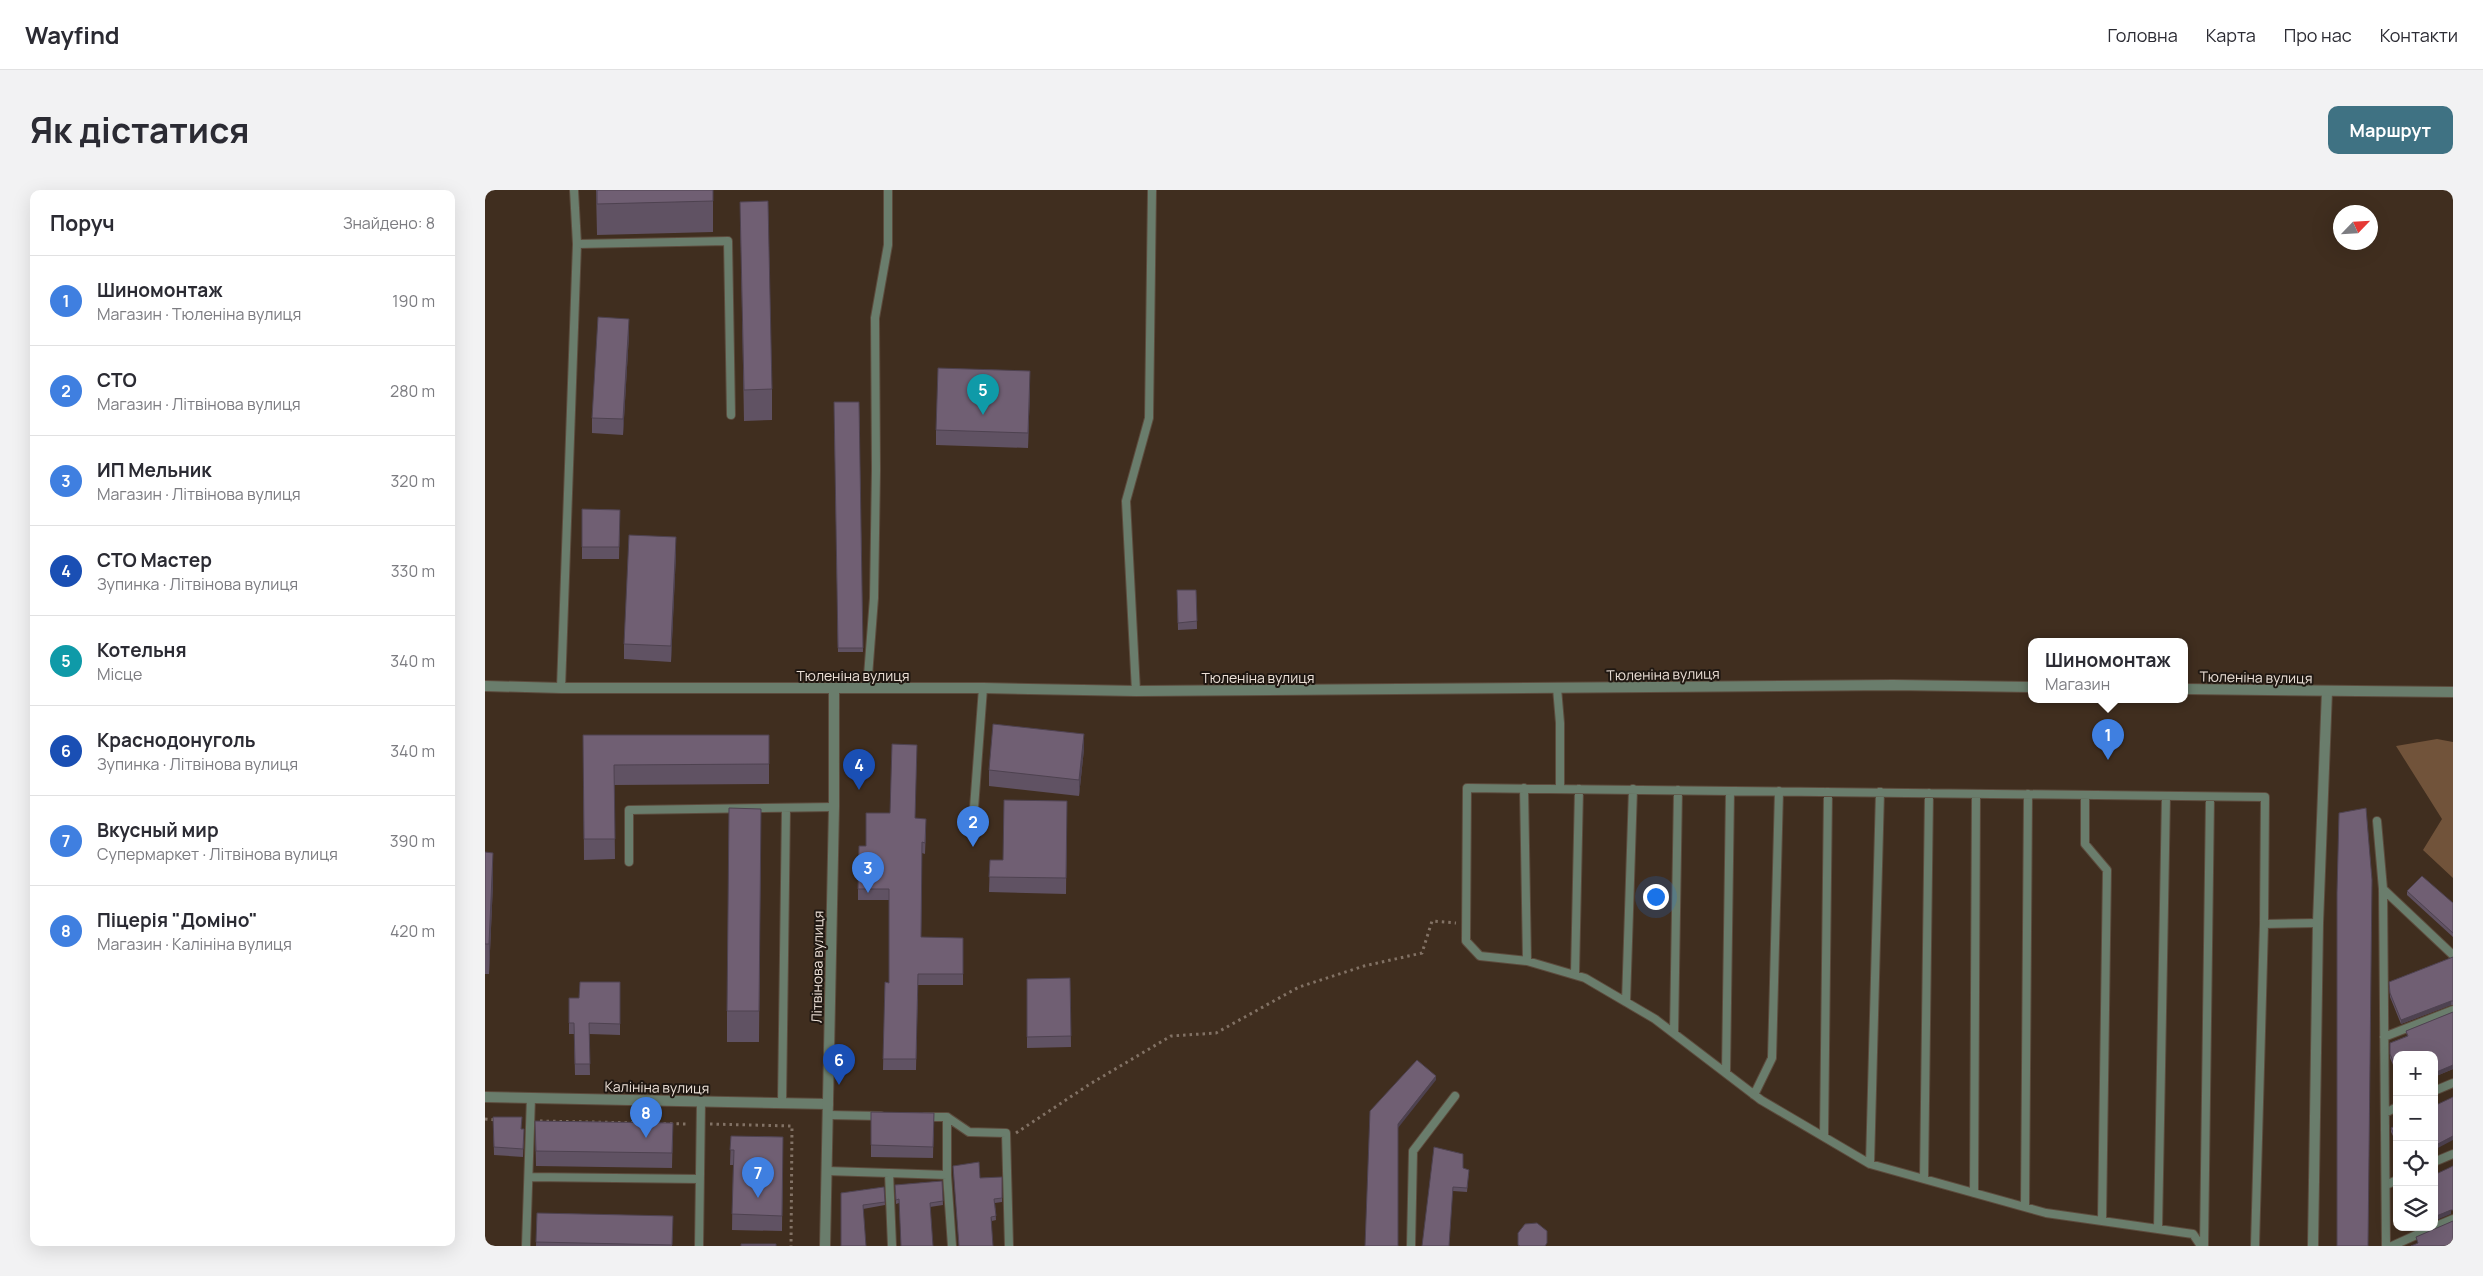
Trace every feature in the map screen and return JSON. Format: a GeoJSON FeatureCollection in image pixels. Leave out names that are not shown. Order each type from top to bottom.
{"type":"FeatureCollection","features":[{"type":"Feature","properties":{"kind":"street","name":"Тюленіна вулиця"},"geometry":{"type":"LineString","coordinates":[[485,686],[561,688],[983,688],[1136,691],[1893,685],[2028,687]]}},
{"type":"Feature","properties":{"kind":"street","name":"Літвінова вулиця"},"geometry":{"type":"LineString","coordinates":[[825,1246],[835,807],[834,689]]}},
{"type":"Feature","properties":{"kind":"street","name":"Тюленіна вулиця"},"geometry":{"type":"LineString","coordinates":[[2188,689],[2453,692]]}},
{"type":"Feature","properties":{"kind":"street"},"geometry":{"type":"LineString","coordinates":[[2313,1246],[2318,923],[2327,692]]}},
{"type":"Feature","properties":{"kind":"street","name":"Калініна вулиця"},"geometry":{"type":"LineString","coordinates":[[485,1097],[828,1104]]}},
{"type":"Feature","properties":{"kind":"lane"},"geometry":{"type":"LineString","coordinates":[[561,688],[577,244],[574,190]]}},
{"type":"Feature","properties":{"kind":"lane"},"geometry":{"type":"LineString","coordinates":[[867,689],[874,580],[876,470],[875,318],[888,245],[888,190]]}},
{"type":"Feature","properties":{"kind":"lane"},"geometry":{"type":"LineString","coordinates":[[1136,691],[1125,501],[1149,418],[1152,190]]}},
{"type":"Feature","properties":{"kind":"lane"},"geometry":{"type":"LineString","coordinates":[[577,244],[728,241],[731,415]]}},
{"type":"Feature","properties":{"kind":"lane"},"geometry":{"type":"LineString","coordinates":[[974,808],[983,688]]}},
{"type":"Feature","properties":{"kind":"lane"},"geometry":{"type":"LineString","coordinates":[[1557,688],[1560,723],[1560,788]]}},
{"type":"Feature","properties":{"kind":"lane"},"geometry":{"type":"LineString","coordinates":[[2203,1246],[2193,1234],[2046,1213],[1870,1164],[1754,1095],[1674,1033],[1585,978],[1527,961],[1480,956],[1466,941],[1467,788],[2265,798],[2264,924],[2255,1246]]}},
{"type":"Feature","properties":{"kind":"lane"},"geometry":{"type":"LineString","coordinates":[[1524,788],[1527,961]]}},
{"type":"Feature","properties":{"kind":"lane"},"geometry":{"type":"LineString","coordinates":[[1575,974],[1579,789]]}},
{"type":"Feature","properties":{"kind":"lane"},"geometry":{"type":"LineString","coordinates":[[1626,1002],[1633,789]]}},
{"type":"Feature","properties":{"kind":"lane"},"geometry":{"type":"LineString","coordinates":[[1674,1033],[1678,790]]}},
{"type":"Feature","properties":{"kind":"lane"},"geometry":{"type":"LineString","coordinates":[[1726,1074],[1730,791]]}},
{"type":"Feature","properties":{"kind":"lane"},"geometry":{"type":"LineString","coordinates":[[1754,1095],[1772,1058],[1779,791]]}},
{"type":"Feature","properties":{"kind":"lane"},"geometry":{"type":"LineString","coordinates":[[1824,1136],[1828,792]]}},
{"type":"Feature","properties":{"kind":"lane"},"geometry":{"type":"LineString","coordinates":[[1870,1164],[1880,792]]}},
{"type":"Feature","properties":{"kind":"lane"},"geometry":{"type":"LineString","coordinates":[[1924,1179],[1929,793]]}},
{"type":"Feature","properties":{"kind":"lane"},"geometry":{"type":"LineString","coordinates":[[1973,1193],[1976,794]]}},
{"type":"Feature","properties":{"kind":"lane"},"geometry":{"type":"LineString","coordinates":[[2025,1207],[2028,794]]}},
{"type":"Feature","properties":{"kind":"lane"},"geometry":{"type":"LineString","coordinates":[[2085,795],[2085,844],[2107,870],[2102,1221]]}},
{"type":"Feature","properties":{"kind":"lane"},"geometry":{"type":"LineString","coordinates":[[2158,1230],[2166,796]]}},
{"type":"Feature","properties":{"kind":"lane"},"geometry":{"type":"LineString","coordinates":[[2203,1246],[2210,797]]}},
{"type":"Feature","properties":{"kind":"lane"},"geometry":{"type":"LineString","coordinates":[[629,862],[629,810],[835,807]]}},
{"type":"Feature","properties":{"kind":"lane"},"geometry":{"type":"LineString","coordinates":[[782,1103],[786,808]]}},
{"type":"Feature","properties":{"kind":"lane"},"geometry":{"type":"LineString","coordinates":[[2377,822],[2383,889],[2386,1246]]}},
{"type":"Feature","properties":{"kind":"lane"},"geometry":{"type":"LineString","coordinates":[[2383,889],[2453,954]]}},
{"type":"Feature","properties":{"kind":"lane"},"geometry":{"type":"LineString","coordinates":[[2264,924],[2318,923]]}},
{"type":"Feature","properties":{"kind":"lane"},"geometry":{"type":"LineString","coordinates":[[2384,1037],[2453,1010]]}},
{"type":"Feature","properties":{"kind":"lane"},"geometry":{"type":"LineString","coordinates":[[2438,1089],[2453,1083]]}},
{"type":"Feature","properties":{"kind":"lane"},"geometry":{"type":"LineString","coordinates":[[1411,1246],[1413,1151],[1455,1096]]}},
{"type":"Feature","properties":{"kind":"lane"},"geometry":{"type":"LineString","coordinates":[[526,1246],[531,1098]]}},
{"type":"Feature","properties":{"kind":"lane"},"geometry":{"type":"LineString","coordinates":[[699,1246],[701,1102]]}},
{"type":"Feature","properties":{"kind":"lane"},"geometry":{"type":"LineString","coordinates":[[2385,1112],[2393,1109]]}},
{"type":"Feature","properties":{"kind":"lane"},"geometry":{"type":"LineString","coordinates":[[828,1115],[889,1116]]}},
{"type":"Feature","properties":{"kind":"lane"},"geometry":{"type":"LineString","coordinates":[[918,1117],[947,1117],[969,1132],[1006,1133],[1009,1246]]}},
{"type":"Feature","properties":{"kind":"lane"},"geometry":{"type":"LineString","coordinates":[[947,1117],[947,1175],[951,1246]]}},
{"type":"Feature","properties":{"kind":"lane"},"geometry":{"type":"LineString","coordinates":[[2438,1160],[2453,1154]]}},
{"type":"Feature","properties":{"kind":"lane"},"geometry":{"type":"LineString","coordinates":[[827,1170],[947,1175]]}},
{"type":"Feature","properties":{"kind":"lane"},"geometry":{"type":"LineString","coordinates":[[889,1173],[892,1246]]}},
{"type":"Feature","properties":{"kind":"lane"},"geometry":{"type":"LineString","coordinates":[[529,1177],[700,1179]]}},
{"type":"Feature","properties":{"kind":"lane"},"geometry":{"type":"LineString","coordinates":[[2385,1186],[2393,1182]]}},
{"type":"Feature","properties":{"kind":"lane"},"geometry":{"type":"LineString","coordinates":[[2438,1225],[2453,1219]]}},
{"type":"Feature","properties":{"kind":"lane"},"geometry":{"type":"LineString","coordinates":[[2392,1246],[2425,1231]]}},
{"type":"Feature","properties":{"kind":"path"},"geometry":{"type":"LineString","coordinates":[[1015,1134],[1090,1084],[1171,1036],[1216,1033],[1299,987],[1364,966],[1422,953],[1432,921],[1467,924]]}},
{"type":"Feature","properties":{"kind":"path"},"geometry":{"type":"LineString","coordinates":[[485,1119],[503,1120]]}},
{"type":"Feature","properties":{"kind":"path"},"geometry":{"type":"LineString","coordinates":[[531,1120],[792,1126],[791,1246]]}},
{"type":"Feature","properties":{"kind":"shaded area"},"geometry":{"type":"Polygon","coordinates":[[[2437,739],[2453,742],[2453,878],[2423,850],[2442,819],[2396,746],[2437,739]]]}},
{"type":"Feature","properties":{"kind":"building"},"geometry":{"type":"Polygon","coordinates":[[[597,190],[713,190],[713,201],[597,204],[597,190]]]}},
{"type":"Feature","properties":{"kind":"building"},"geometry":{"type":"Polygon","coordinates":[[[768,201],[772,389],[744,390],[740,202],[768,201]]]}},
{"type":"Feature","properties":{"kind":"building"},"geometry":{"type":"Polygon","coordinates":[[[598,317],[629,319],[623,419],[592,418],[598,317]]]}},
{"type":"Feature","properties":{"kind":"building"},"geometry":{"type":"Polygon","coordinates":[[[938,368],[1030,371],[1028,433],[936,430],[938,368]]]}},
{"type":"Feature","properties":{"kind":"building"},"geometry":{"type":"Polygon","coordinates":[[[834,402],[859,402],[863,648],[838,648],[834,402]]]}},
{"type":"Feature","properties":{"kind":"building"},"geometry":{"type":"Polygon","coordinates":[[[582,509],[620,510],[619,547],[582,547],[582,509]]]}},
{"type":"Feature","properties":{"kind":"building"},"geometry":{"type":"Polygon","coordinates":[[[629,535],[676,537],[671,646],[624,644],[629,535]]]}},
{"type":"Feature","properties":{"kind":"building"},"geometry":{"type":"Polygon","coordinates":[[[1177,590],[1196,590],[1197,621],[1178,623],[1177,590]]]}},
{"type":"Feature","properties":{"kind":"building"},"geometry":{"type":"Polygon","coordinates":[[[993,724],[1084,734],[1079,780],[989,770],[993,724]]]}},
{"type":"Feature","properties":{"kind":"building"},"geometry":{"type":"Polygon","coordinates":[[[583,735],[769,735],[769,764],[614,765],[615,839],[584,839],[583,735]]]}},
{"type":"Feature","properties":{"kind":"building"},"geometry":{"type":"Polygon","coordinates":[[[892,744],[917,745],[915,818],[926,819],[925,843],[922,842],[921,937],[963,938],[963,974],[918,974],[916,1059],[883,1059],[885,982],[889,983],[889,889],[858,889],[859,846],[866,846],[866,813],[890,813],[892,744]]]}},
{"type":"Feature","properties":{"kind":"building"},"geometry":{"type":"Polygon","coordinates":[[[1004,800],[1067,801],[1066,878],[989,877],[990,860],[1003,860],[1004,800]]]}},
{"type":"Feature","properties":{"kind":"building"},"geometry":{"type":"Polygon","coordinates":[[[729,808],[761,809],[759,1011],[727,1011],[729,808]]]}},
{"type":"Feature","properties":{"kind":"building"},"geometry":{"type":"Polygon","coordinates":[[[2366,808],[2372,880],[2368,1246],[2337,1246],[2337,892],[2339,813],[2366,808]]]}},
{"type":"Feature","properties":{"kind":"building"},"geometry":{"type":"Polygon","coordinates":[[[485,852],[493,853],[489,944],[485,944],[485,852]]]}},
{"type":"Feature","properties":{"kind":"building"},"geometry":{"type":"Polygon","coordinates":[[[2422,876],[2453,903],[2453,933],[2407,891],[2422,876]]]}},
{"type":"Feature","properties":{"kind":"building"},"geometry":{"type":"Polygon","coordinates":[[[2453,957],[2453,1001],[2401,1020],[2390,993],[2389,982],[2453,957]]]}},
{"type":"Feature","properties":{"kind":"building"},"geometry":{"type":"Polygon","coordinates":[[[1070,978],[1071,1036],[1027,1037],[1027,979],[1070,978]]]}},
{"type":"Feature","properties":{"kind":"building"},"geometry":{"type":"Polygon","coordinates":[[[580,982],[620,982],[620,1024],[589,1023],[590,1064],[575,1064],[574,1023],[569,1023],[569,998],[579,998],[580,982]]]}},
{"type":"Feature","properties":{"kind":"building"},"geometry":{"type":"Polygon","coordinates":[[[2453,1012],[2453,1065],[2438,1071],[2438,1051],[2393,1051],[2393,1061],[2390,1054],[2390,1043],[2408,1036],[2406,1031],[2453,1012]]]}},
{"type":"Feature","properties":{"kind":"building"},"geometry":{"type":"Polygon","coordinates":[[[1417,1060],[1436,1076],[1398,1124],[1398,1246],[1365,1246],[1370,1111],[1417,1060]]]}},
{"type":"Feature","properties":{"kind":"building"},"geometry":{"type":"Polygon","coordinates":[[[2453,1097],[2453,1136],[2438,1144],[2438,1141],[2438,1104],[2453,1097]]]}},
{"type":"Feature","properties":{"kind":"building"},"geometry":{"type":"Polygon","coordinates":[[[871,1112],[934,1113],[933,1147],[871,1145],[871,1112]]]}},
{"type":"Feature","properties":{"kind":"building"},"geometry":{"type":"Polygon","coordinates":[[[493,1117],[522,1117],[521,1129],[524,1129],[523,1149],[494,1147],[493,1117]]]}},
{"type":"Feature","properties":{"kind":"building"},"geometry":{"type":"Polygon","coordinates":[[[535,1121],[673,1123],[672,1153],[536,1151],[535,1121]]]}},
{"type":"Feature","properties":{"kind":"building"},"geometry":{"type":"Polygon","coordinates":[[[731,1136],[783,1137],[782,1216],[732,1214],[734,1150],[730,1150],[731,1136]]]}},
{"type":"Feature","properties":{"kind":"building"},"geometry":{"type":"Polygon","coordinates":[[[1434,1147],[1463,1154],[1463,1168],[1469,1170],[1467,1188],[1453,1187],[1449,1246],[1422,1246],[1434,1147]]]}},
{"type":"Feature","properties":{"kind":"building"},"geometry":{"type":"Polygon","coordinates":[[[979,1162],[980,1178],[1002,1177],[1002,1198],[994,1199],[996,1216],[991,1217],[993,1246],[959,1246],[953,1166],[979,1162]]]}},
{"type":"Feature","properties":{"kind":"building"},"geometry":{"type":"Polygon","coordinates":[[[2453,1166],[2453,1210],[2438,1215],[2438,1186],[2438,1173],[2453,1166]]]}},
{"type":"Feature","properties":{"kind":"building"},"geometry":{"type":"Polygon","coordinates":[[[942,1181],[943,1201],[930,1203],[933,1246],[901,1246],[899,1199],[896,1200],[895,1185],[942,1181]]]}},
{"type":"Feature","properties":{"kind":"building"},"geometry":{"type":"Polygon","coordinates":[[[884,1187],[885,1202],[863,1205],[866,1246],[841,1246],[841,1193],[884,1187]]]}},
{"type":"Feature","properties":{"kind":"building"},"geometry":{"type":"Polygon","coordinates":[[[537,1213],[673,1216],[672,1245],[536,1242],[537,1213]]]}},
{"type":"Feature","properties":{"kind":"building"},"geometry":{"type":"Polygon","coordinates":[[[2453,1221],[2453,1246],[2411,1246],[2418,1243],[2416,1237],[2430,1231],[2438,1231],[2438,1227],[2453,1221]]]}},
{"type":"Feature","properties":{"kind":"building"},"geometry":{"type":"Polygon","coordinates":[[[1537,1223],[1547,1231],[1547,1243],[1545,1246],[1518,1245],[1518,1233],[1525,1224],[1537,1223]]]}},
{"type":"Feature","properties":{"kind":"building"},"geometry":{"type":"Polygon","coordinates":[[[741,1244],[776,1244],[776,1246],[741,1246],[741,1244]]]}},
{"type":"Feature","properties":{"kind":"place","name":"Котельня"},"geometry":{"type":"Point","coordinates":[983,415]}},
{"type":"Feature","properties":{"kind":"place","name":"Шиномонтаж"},"geometry":{"type":"Point","coordinates":[2108,760]}},
{"type":"Feature","properties":{"kind":"place","name":"СТО Мастер"},"geometry":{"type":"Point","coordinates":[859,790]}},
{"type":"Feature","properties":{"kind":"place","name":"СТО"},"geometry":{"type":"Point","coordinates":[973,847]}},
{"type":"Feature","properties":{"kind":"place","name":"ИП Мельник"},"geometry":{"type":"Point","coordinates":[868,893]}},
{"type":"Feature","properties":{"kind":"place","name":"Краснодонуголь"},"geometry":{"type":"Point","coordinates":[839,1085]}},
{"type":"Feature","properties":{"kind":"place","name":"Піцерія \"Доміно\""},"geometry":{"type":"Point","coordinates":[646,1138]}},
{"type":"Feature","properties":{"kind":"place","name":"Вкусный мир"},"geometry":{"type":"Point","coordinates":[758,1198]}}]}
